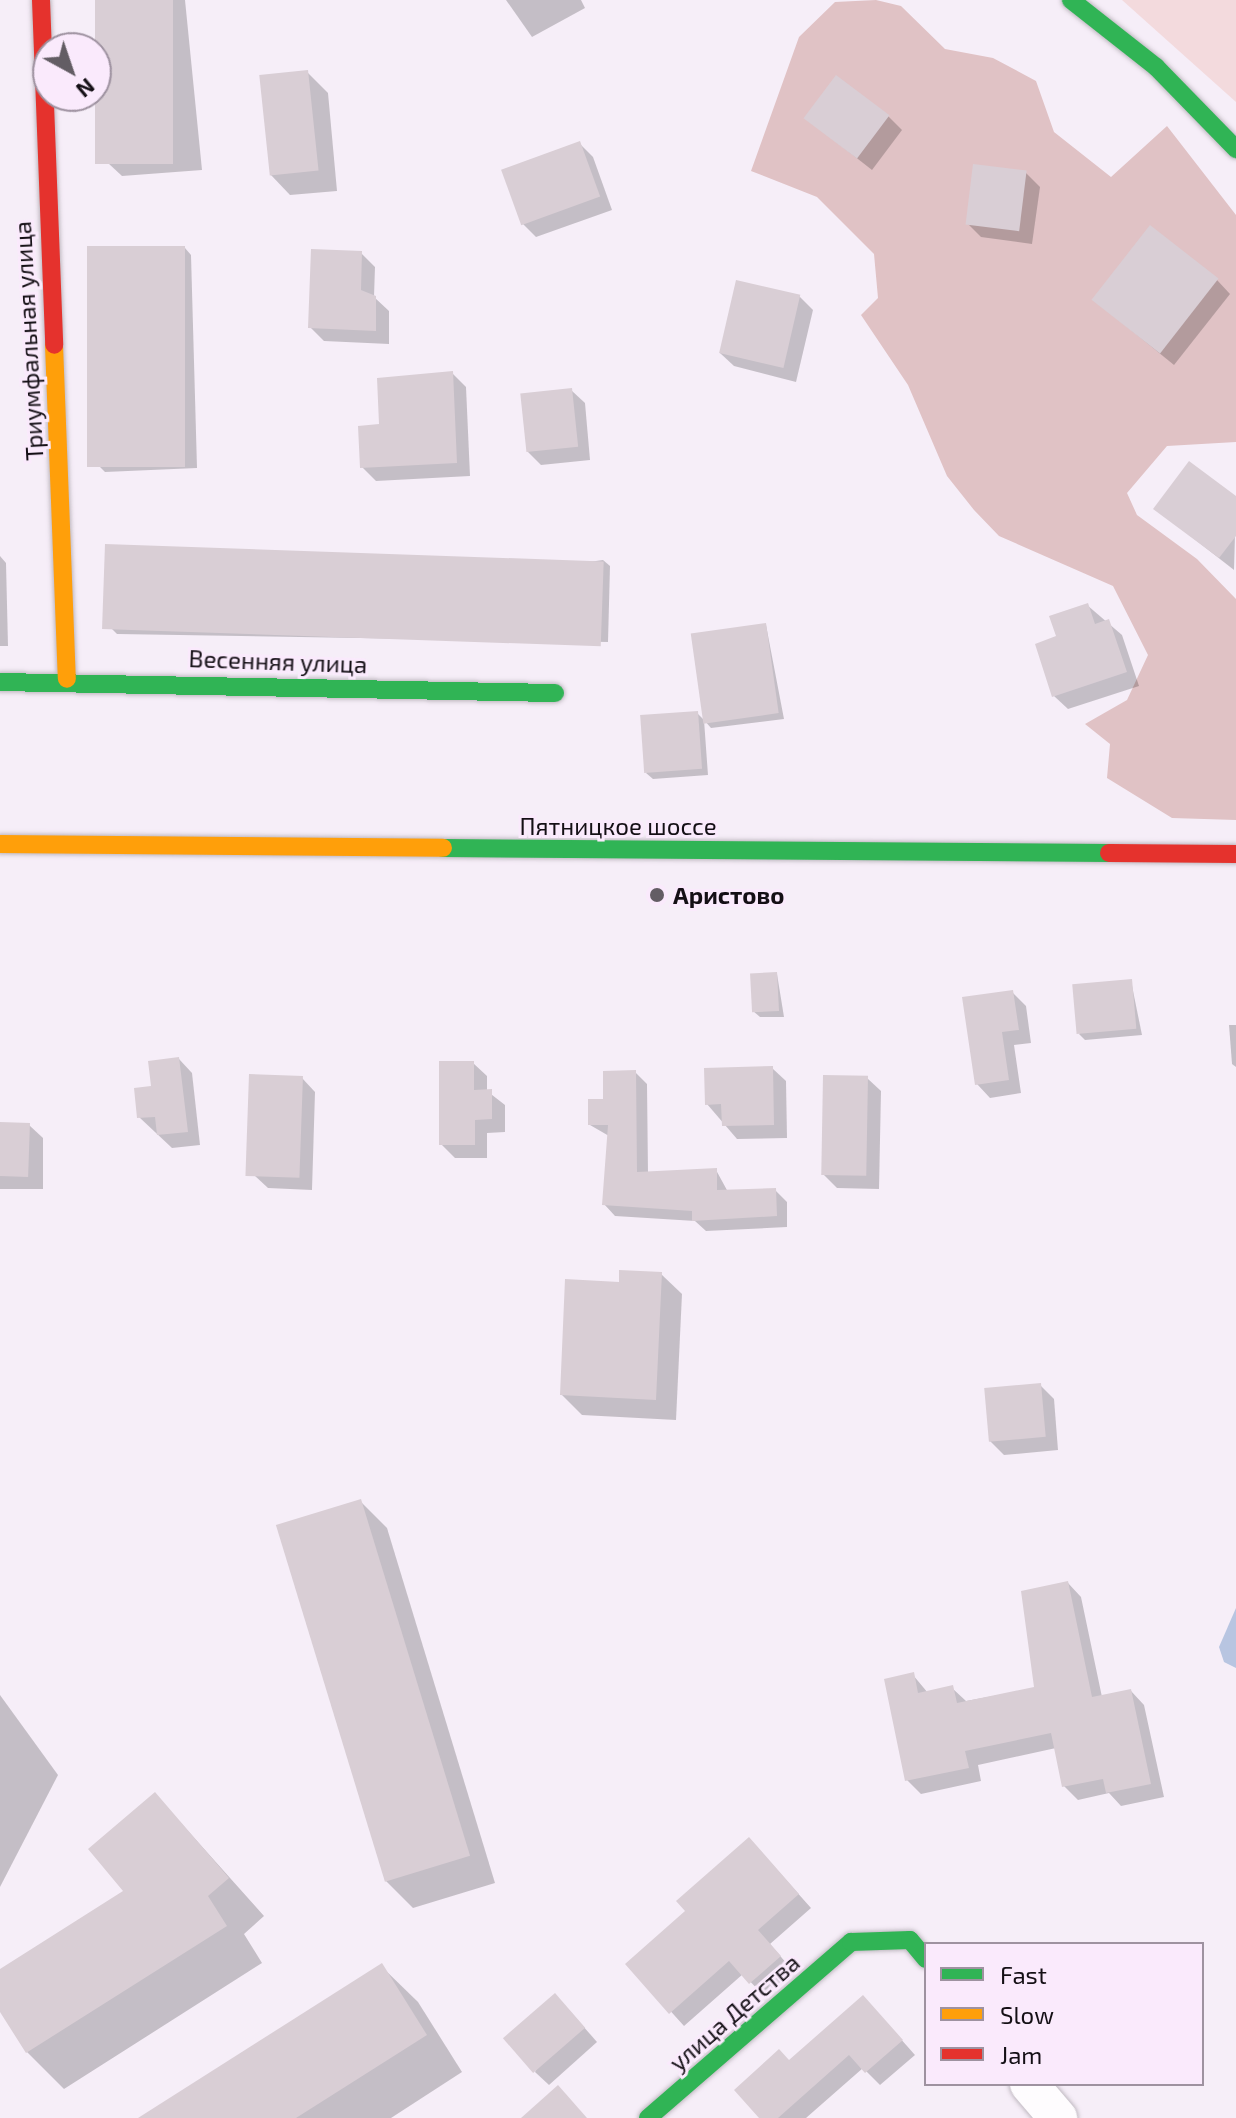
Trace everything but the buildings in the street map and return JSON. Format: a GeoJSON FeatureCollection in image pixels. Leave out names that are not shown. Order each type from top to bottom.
{"type":"FeatureCollection","features":[{"type":"Feature","properties":{"kind":"street","name":"Триумфальная улица"},"geometry":{"type":"LineString","coordinates":[[41,0],[67,679]]}},
{"type":"Feature","properties":{"kind":"street"},"geometry":{"type":"LineString","coordinates":[[1071,0],[1156,67],[1236,149]]}},
{"type":"Feature","properties":{"kind":"street","name":"Весенняя улица"},"geometry":{"type":"LineString","coordinates":[[0,682],[67,679],[555,693]]}},
{"type":"Feature","properties":{"kind":"street","name":"Пятницкое шоссе"},"geometry":{"type":"LineString","coordinates":[[0,844],[1236,854]]}},
{"type":"Feature","properties":{"kind":"street","name":"улица Детства"},"geometry":{"type":"LineString","coordinates":[[648,2118],[851,1942],[910,1940],[924,1957]]}},
{"type":"Feature","properties":{"kind":"street"},"geometry":{"type":"LineString","coordinates":[[1031,2086],[1058,2118]]}},
{"type":"Feature","properties":{"kind":"shaded area"},"geometry":{"type":"Polygon","coordinates":[[[876,0],[901,6],[945,49],[993,58],[1036,81],[1054,132],[1111,177],[1167,126],[1236,215],[1236,442],[1167,446],[1127,493],[1137,515],[1197,559],[1236,599],[1236,820],[1172,818],[1107,778],[1110,744],[1085,724],[1127,700],[1148,655],[1113,586],[999,536],[974,510],[947,476],[908,385],[861,315],[878,298],[874,254],[817,197],[751,171],[799,37],[835,2],[876,0]]]}},
{"type":"Feature","properties":{"kind":"shaded area"},"geometry":{"type":"Polygon","coordinates":[[[1122,0],[1236,0],[1236,102],[1122,0]]]}},
{"type":"Feature","properties":{"kind":"water"},"geometry":{"type":"Polygon","coordinates":[[[1236,1608],[1236,1668],[1224,1662],[1219,1647],[1236,1608]]]}},
{"type":"Feature","properties":{"kind":"traffic: fast"},"geometry":{"type":"LineString","coordinates":[[1071,0],[1156,67],[1236,149]]}},
{"type":"Feature","properties":{"kind":"traffic: fast"},"geometry":{"type":"LineString","coordinates":[[0,682],[555,693]]}},
{"type":"Feature","properties":{"kind":"traffic: fast"},"geometry":{"type":"LineString","coordinates":[[443,848],[1109,853]]}},
{"type":"Feature","properties":{"kind":"traffic: fast"},"geometry":{"type":"LineString","coordinates":[[648,2118],[851,1942],[910,1940],[924,1957]]}},
{"type":"Feature","properties":{"kind":"traffic: slow"},"geometry":{"type":"LineString","coordinates":[[54,345],[67,679]]}},
{"type":"Feature","properties":{"kind":"traffic: slow"},"geometry":{"type":"LineString","coordinates":[[0,844],[443,848]]}},
{"type":"Feature","properties":{"kind":"traffic: jam"},"geometry":{"type":"LineString","coordinates":[[41,0],[54,345]]}},
{"type":"Feature","properties":{"kind":"traffic: jam"},"geometry":{"type":"LineString","coordinates":[[1109,853],[1236,854]]}},
{"type":"Feature","properties":{"kind":"place","name":"Аристово"},"geometry":{"type":"Point","coordinates":[657,895]}}]}
